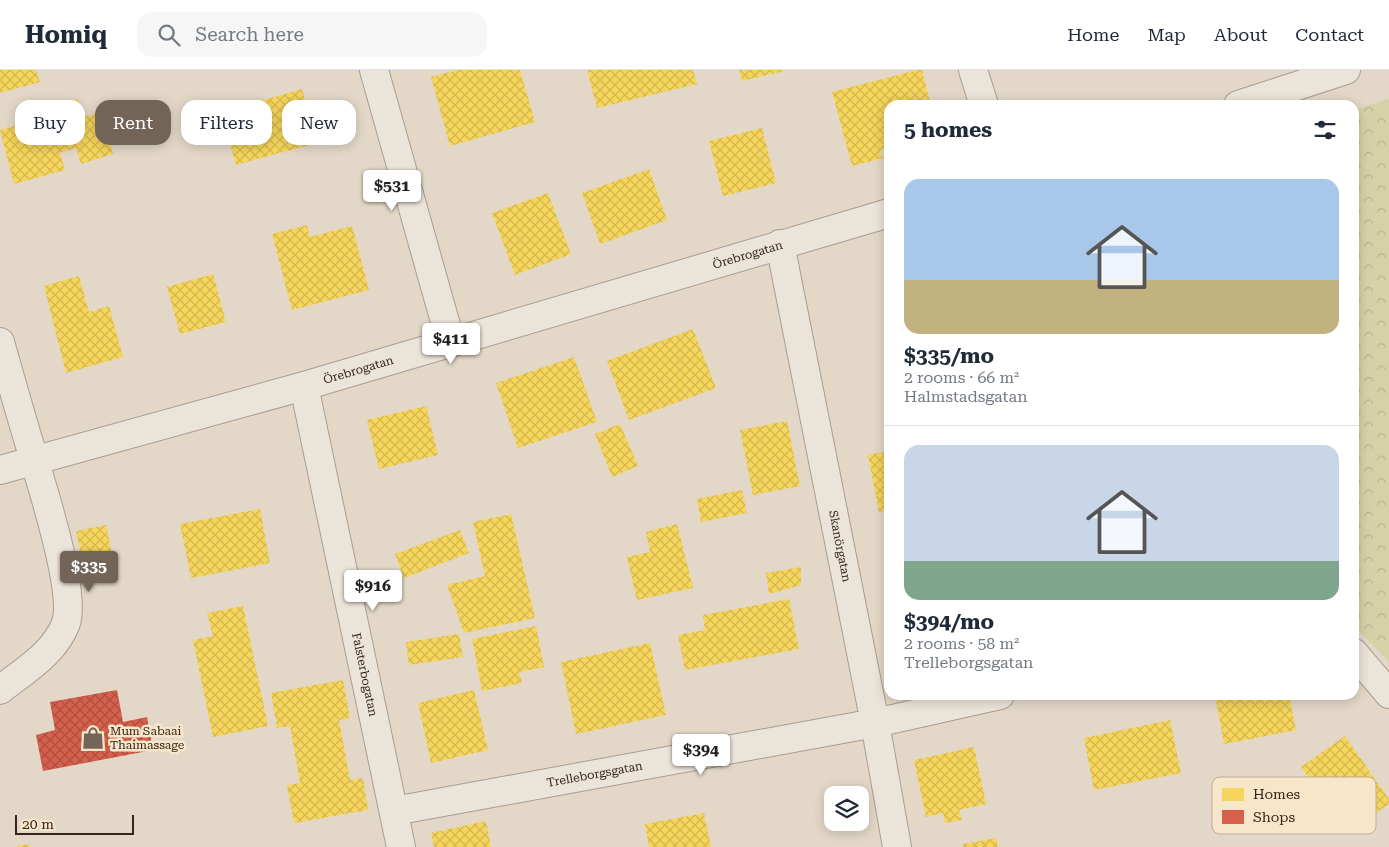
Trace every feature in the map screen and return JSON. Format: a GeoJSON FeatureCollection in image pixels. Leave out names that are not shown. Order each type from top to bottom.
{"type":"FeatureCollection","features":[{"type":"Feature","properties":{"kind":"street"},"geometry":{"type":"LineString","coordinates":[[374,70],[451,343]]}},
{"type":"Feature","properties":{"kind":"street"},"geometry":{"type":"LineString","coordinates":[[973,70],[982,100]]}},
{"type":"Feature","properties":{"kind":"street"},"geometry":{"type":"LineString","coordinates":[[1253,100],[1346,70]]}},
{"type":"Feature","properties":{"kind":"street","name":"Örebrogatan"},"geometry":{"type":"LineString","coordinates":[[0,470],[304,386],[884,214]]}},
{"type":"Feature","properties":{"kind":"street","name":"Skanörgatan"},"geometry":{"type":"LineString","coordinates":[[780,244],[898,847]]}},
{"type":"Feature","properties":{"kind":"street"},"geometry":{"type":"LineString","coordinates":[[0,342],[34,460],[65,580],[68,608],[66,622],[54,646],[0,690]]}},
{"type":"Feature","properties":{"kind":"street","name":"Falsterbogatan"},"geometry":{"type":"LineString","coordinates":[[304,386],[401,847]]}},
{"type":"Feature","properties":{"kind":"street"},"geometry":{"type":"LineString","coordinates":[[1359,659],[1389,694]]}},
{"type":"Feature","properties":{"kind":"street","name":"Trelleborgsgatan"},"geometry":{"type":"LineString","coordinates":[[394,812],[875,722],[977,700]]}},
{"type":"Feature","properties":{"kind":"green space"},"geometry":{"type":"Polygon","coordinates":[[[1389,99],[1389,662],[1359,631],[1359,108],[1389,99]]]}},
{"type":"Feature","properties":{"kind":"building: Homes"},"geometry":{"type":"Polygon","coordinates":[[[0,70],[36,70],[40,82],[0,93],[0,70]]]}},
{"type":"Feature","properties":{"kind":"building: Homes"},"geometry":{"type":"Polygon","coordinates":[[[457,70],[520,70],[535,122],[450,146],[431,77],[457,70]]]}},
{"type":"Feature","properties":{"kind":"building: Homes"},"geometry":{"type":"Polygon","coordinates":[[[587,70],[693,70],[697,84],[597,108],[587,70]]]}},
{"type":"Feature","properties":{"kind":"building: Homes"},"geometry":{"type":"Polygon","coordinates":[[[739,70],[784,70],[784,71],[742,81],[739,70]]]}},
{"type":"Feature","properties":{"kind":"building: Homes"},"geometry":{"type":"Polygon","coordinates":[[[922,70],[930,100],[884,100],[884,149],[880,150],[883,158],[852,166],[832,92],[922,70]]]}},
{"type":"Feature","properties":{"kind":"building: Homes"},"geometry":{"type":"Polygon","coordinates":[[[302,89],[305,100],[282,100],[282,145],[310,145],[236,165],[230,145],[272,145],[272,100],[263,100],[302,89]]]}},
{"type":"Feature","properties":{"kind":"building: Homes"},"geometry":{"type":"Polygon","coordinates":[[[95,114],[95,145],[111,145],[113,154],[81,164],[76,148],[60,153],[65,170],[14,184],[0,130],[15,126],[15,145],[85,145],[85,116],[95,114]]]}},
{"type":"Feature","properties":{"kind":"building: Homes"},"geometry":{"type":"Polygon","coordinates":[[[762,128],[776,183],[723,196],[709,141],[762,128]]]}},
{"type":"Feature","properties":{"kind":"building: Homes"},"geometry":{"type":"Polygon","coordinates":[[[649,169],[667,220],[600,244],[582,193],[649,169]]]}},
{"type":"Feature","properties":{"kind":"building: Homes"},"geometry":{"type":"Polygon","coordinates":[[[548,193],[571,254],[515,275],[492,213],[548,193]]]}},
{"type":"Feature","properties":{"kind":"building: Homes"},"geometry":{"type":"Polygon","coordinates":[[[307,225],[310,237],[352,226],[369,290],[292,310],[272,234],[307,225]]]}},
{"type":"Feature","properties":{"kind":"building: Homes"},"geometry":{"type":"Polygon","coordinates":[[[213,274],[226,322],[180,334],[167,287],[213,274]]]}},
{"type":"Feature","properties":{"kind":"building: Homes"},"geometry":{"type":"Polygon","coordinates":[[[79,276],[89,312],[109,306],[123,357],[66,373],[44,286],[79,276]]]}},
{"type":"Feature","properties":{"kind":"building: Homes"},"geometry":{"type":"Polygon","coordinates":[[[693,329],[716,388],[629,420],[607,361],[693,329]]]}},
{"type":"Feature","properties":{"kind":"building: Homes"},"geometry":{"type":"Polygon","coordinates":[[[574,357],[597,422],[518,448],[496,383],[574,357]]]}},
{"type":"Feature","properties":{"kind":"building: Homes"},"geometry":{"type":"Polygon","coordinates":[[[426,406],[438,455],[379,469],[367,420],[426,406]]]}},
{"type":"Feature","properties":{"kind":"building: Homes"},"geometry":{"type":"Polygon","coordinates":[[[787,421],[800,486],[753,495],[740,430],[787,421]]]}},
{"type":"Feature","properties":{"kind":"building: Homes"},"geometry":{"type":"Polygon","coordinates":[[[620,424],[638,466],[612,477],[595,434],[620,424]]]}},
{"type":"Feature","properties":{"kind":"building: Homes"},"geometry":{"type":"Polygon","coordinates":[[[884,452],[884,511],[879,512],[868,455],[884,452]]]}},
{"type":"Feature","properties":{"kind":"building: Homes"},"geometry":{"type":"Polygon","coordinates":[[[742,490],[747,513],[701,522],[697,499],[742,490]]]}},
{"type":"Feature","properties":{"kind":"building: Homes"},"geometry":{"type":"Polygon","coordinates":[[[260,509],[270,563],[191,578],[180,524],[260,509]]]}},
{"type":"Feature","properties":{"kind":"building: Homes"},"geometry":{"type":"Polygon","coordinates":[[[511,514],[535,618],[464,633],[447,585],[485,576],[473,522],[511,514]]]}},
{"type":"Feature","properties":{"kind":"building: Homes"},"geometry":{"type":"Polygon","coordinates":[[[677,524],[693,588],[637,600],[627,557],[650,552],[646,532],[677,524]]]}},
{"type":"Feature","properties":{"kind":"building: Homes"},"geometry":{"type":"Polygon","coordinates":[[[106,525],[112,553],[82,559],[76,531],[106,525]]]}},
{"type":"Feature","properties":{"kind":"building: Homes"},"geometry":{"type":"Polygon","coordinates":[[[460,530],[469,553],[404,578],[395,554],[460,530]]]}},
{"type":"Feature","properties":{"kind":"building: Homes"},"geometry":{"type":"Polygon","coordinates":[[[801,567],[801,585],[769,594],[766,573],[801,567]]]}},
{"type":"Feature","properties":{"kind":"building: Homes"},"geometry":{"type":"Polygon","coordinates":[[[789,599],[799,649],[685,670],[678,635],[705,630],[703,615],[789,599]]]}},
{"type":"Feature","properties":{"kind":"building: Homes"},"geometry":{"type":"Polygon","coordinates":[[[243,606],[268,726],[213,737],[193,640],[213,636],[207,613],[243,606]]]}},
{"type":"Feature","properties":{"kind":"building: Homes"},"geometry":{"type":"Polygon","coordinates":[[[536,626],[544,667],[519,672],[522,683],[482,691],[472,639],[536,626]]]}},
{"type":"Feature","properties":{"kind":"building: Homes"},"geometry":{"type":"Polygon","coordinates":[[[459,634],[463,657],[409,665],[406,642],[459,634]]]}},
{"type":"Feature","properties":{"kind":"building: Homes"},"geometry":{"type":"Polygon","coordinates":[[[650,643],[666,715],[576,734],[561,662],[650,643]]]}},
{"type":"Feature","properties":{"kind":"building: Homes"},"geometry":{"type":"Polygon","coordinates":[[[343,680],[350,718],[339,720],[350,780],[363,778],[368,810],[294,823],[287,785],[300,783],[290,726],[277,728],[271,693],[343,680]]]}},
{"type":"Feature","properties":{"kind":"building: Homes"},"geometry":{"type":"Polygon","coordinates":[[[474,690],[488,750],[431,763],[418,703],[474,690]]]}},
{"type":"Feature","properties":{"kind":"building: Homes"},"geometry":{"type":"Polygon","coordinates":[[[1216,700],[1290,700],[1296,730],[1224,744],[1216,700]]]}},
{"type":"Feature","properties":{"kind":"building: Homes"},"geometry":{"type":"Polygon","coordinates":[[[1170,720],[1181,773],[1094,790],[1084,738],[1170,720]]]}},
{"type":"Feature","properties":{"kind":"building: Homes"},"geometry":{"type":"Polygon","coordinates":[[[1345,736],[1374,777],[1308,777],[1301,767],[1345,736]]]}},
{"type":"Feature","properties":{"kind":"building: Homes"},"geometry":{"type":"Polygon","coordinates":[[[974,747],[986,804],[959,810],[962,820],[945,823],[943,813],[926,817],[914,760],[974,747]]]}},
{"type":"Feature","properties":{"kind":"building: Homes"},"geometry":{"type":"Polygon","coordinates":[[[1376,780],[1389,799],[1389,804],[1376,813],[1376,780]]]}},
{"type":"Feature","properties":{"kind":"building: Homes"},"geometry":{"type":"Polygon","coordinates":[[[704,813],[711,847],[649,847],[645,824],[704,813]]]}},
{"type":"Feature","properties":{"kind":"building: Homes"},"geometry":{"type":"Polygon","coordinates":[[[486,821],[491,847],[434,847],[431,833],[486,821]]]}},
{"type":"Feature","properties":{"kind":"building: Homes"},"geometry":{"type":"Polygon","coordinates":[[[996,838],[998,847],[963,847],[963,844],[996,838]]]}},
{"type":"Feature","properties":{"kind":"building: Homes"},"geometry":{"type":"Polygon","coordinates":[[[30,844],[30,847],[17,847],[17,846],[30,844]]]}},
{"type":"Feature","properties":{"kind":"building: Shops"},"geometry":{"type":"Polygon","coordinates":[[[117,690],[123,722],[147,717],[153,750],[43,771],[36,735],[55,730],[50,702],[117,690]]]}},
{"type":"Feature","properties":{"kind":"place","name":"Mum Sabaai Thaimassage"},"geometry":{"type":"Point","coordinates":[93,738]}}]}
